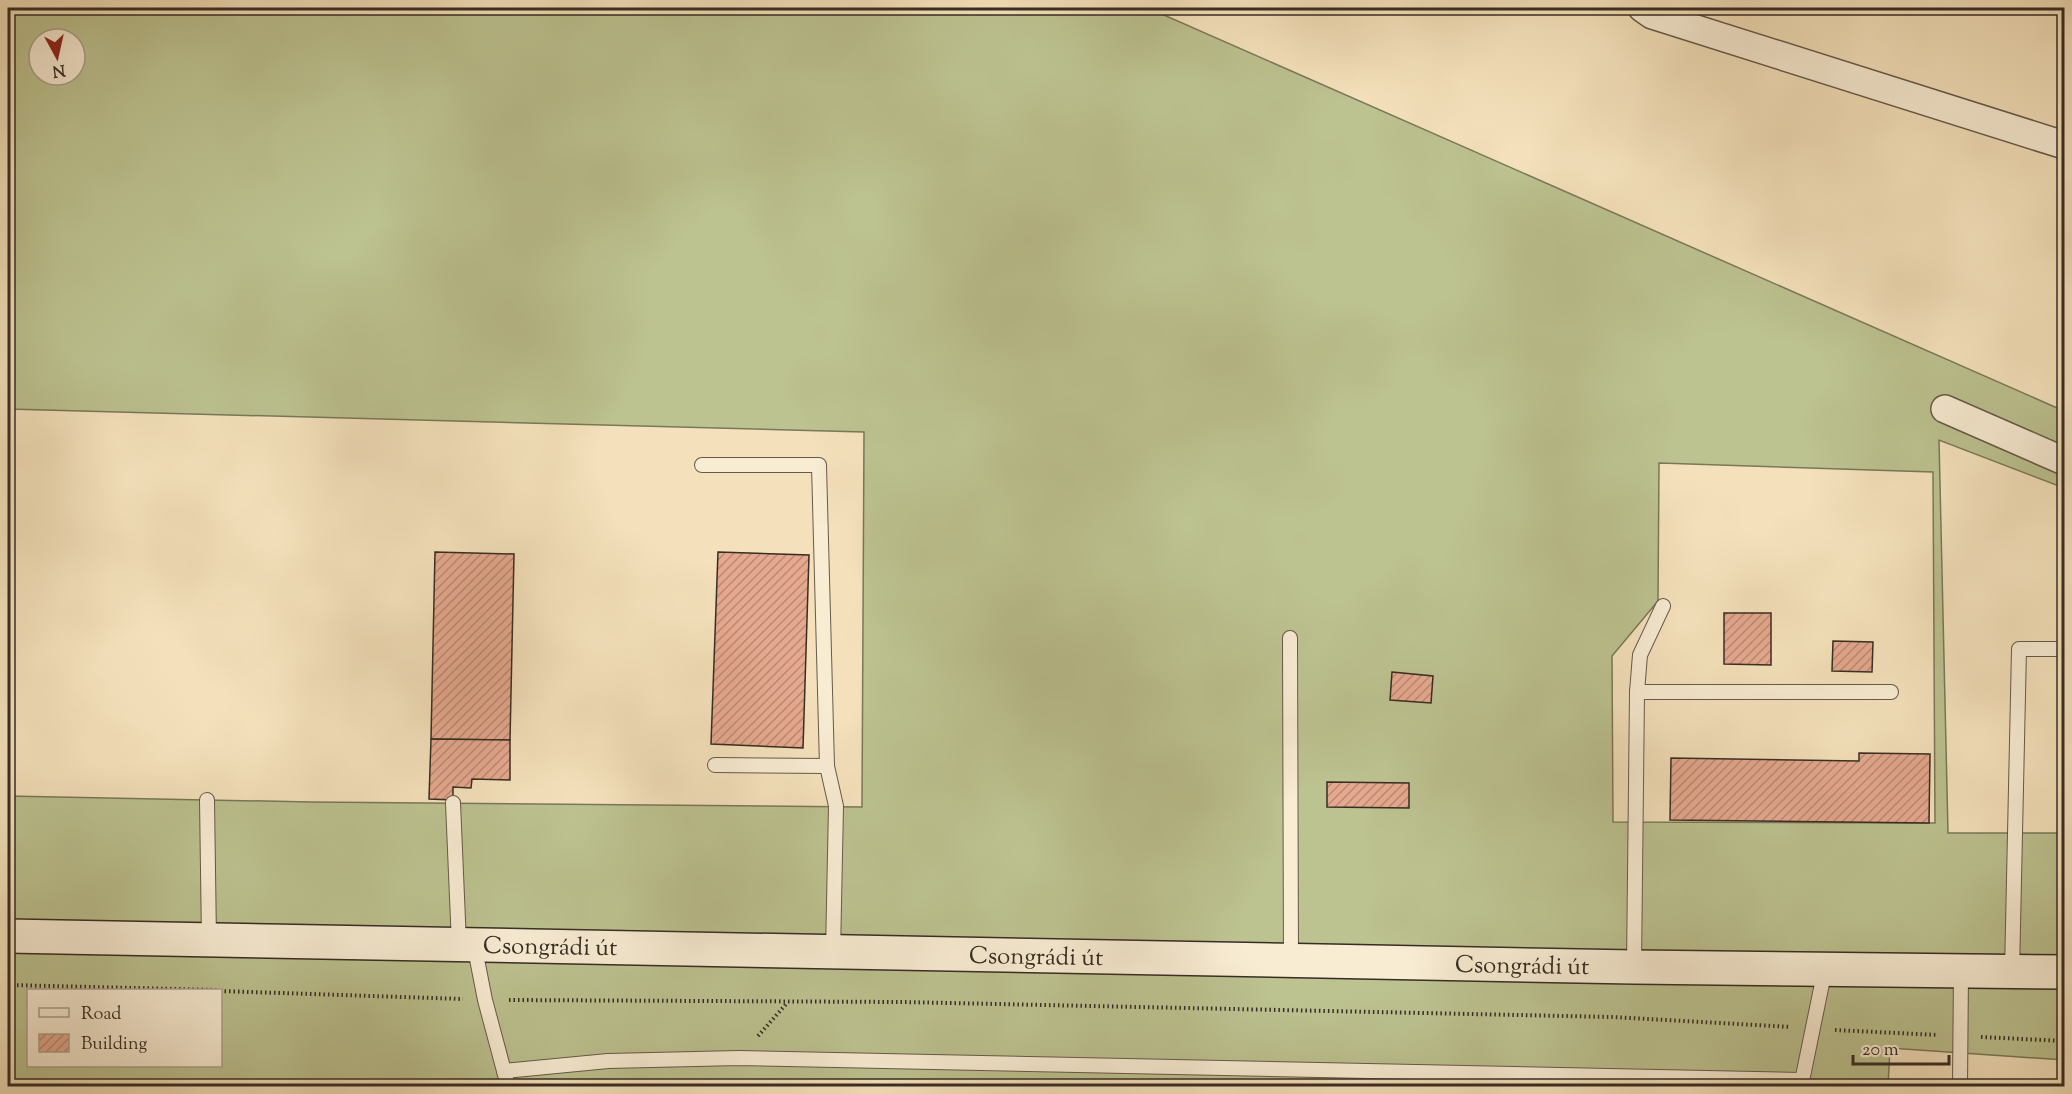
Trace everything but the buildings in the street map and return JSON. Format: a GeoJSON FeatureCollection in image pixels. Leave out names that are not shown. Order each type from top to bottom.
{"type":"FeatureCollection","features":[{"type":"Feature","properties":{"kind":"main road","name":"Csongrádi út"},"geometry":{"type":"LineString","coordinates":[[8,936],[1291,961],[2064,972]]}},
{"type":"Feature","properties":{"kind":"street"},"geometry":{"type":"LineString","coordinates":[[1647,11],[2064,145]]}},
{"type":"Feature","properties":{"kind":"street"},"geometry":{"type":"LineString","coordinates":[[1946,409],[2064,461]]}},
{"type":"Feature","properties":{"kind":"lane"},"geometry":{"type":"LineString","coordinates":[[702,465],[819,465],[826,766],[836,806],[833,952]]}},
{"type":"Feature","properties":{"kind":"lane"},"geometry":{"type":"LineString","coordinates":[[1634,967],[1637,692],[1640,655],[1663,606]]}},
{"type":"Feature","properties":{"kind":"lane"},"geometry":{"type":"LineString","coordinates":[[1290,638],[1291,961]]}},
{"type":"Feature","properties":{"kind":"lane"},"geometry":{"type":"LineString","coordinates":[[2012,972],[2019,649],[2064,649]]}},
{"type":"Feature","properties":{"kind":"lane"},"geometry":{"type":"LineString","coordinates":[[1637,692],[1891,692]]}},
{"type":"Feature","properties":{"kind":"lane"},"geometry":{"type":"LineString","coordinates":[[715,765],[826,766]]}},
{"type":"Feature","properties":{"kind":"lane"},"geometry":{"type":"LineString","coordinates":[[207,800],[209,941]]}},
{"type":"Feature","properties":{"kind":"lane"},"geometry":{"type":"LineString","coordinates":[[453,803],[467,944],[508,1086]]}},
{"type":"Feature","properties":{"kind":"lane"},"geometry":{"type":"LineString","coordinates":[[504,1071],[608,1061],[739,1058],[1802,1083],[1825,969]]}},
{"type":"Feature","properties":{"kind":"lane"},"geometry":{"type":"LineString","coordinates":[[1960,1086],[1961,971]]}},
{"type":"Feature","properties":{"kind":"path"},"geometry":{"type":"LineString","coordinates":[[8,985],[149,989]]}},
{"type":"Feature","properties":{"kind":"path"},"geometry":{"type":"LineString","coordinates":[[222,991],[485,1000],[902,1002],[1612,1017],[1813,1029]]}},
{"type":"Feature","properties":{"kind":"path"},"geometry":{"type":"LineString","coordinates":[[739,1058],[787,1003]]}},
{"type":"Feature","properties":{"kind":"green space"},"geometry":{"type":"Polygon","coordinates":[[[8,8],[1148,8],[2064,411],[2064,488],[1939,440],[1948,833],[2064,833],[2064,1060],[1890,1048],[1888,1086],[8,1086],[8,796],[311,802],[862,807],[864,432],[8,409],[8,8]],[[1659,463],[1658,601],[1612,656],[1613,822],[1935,823],[1933,472],[1659,463]]]}}]}
